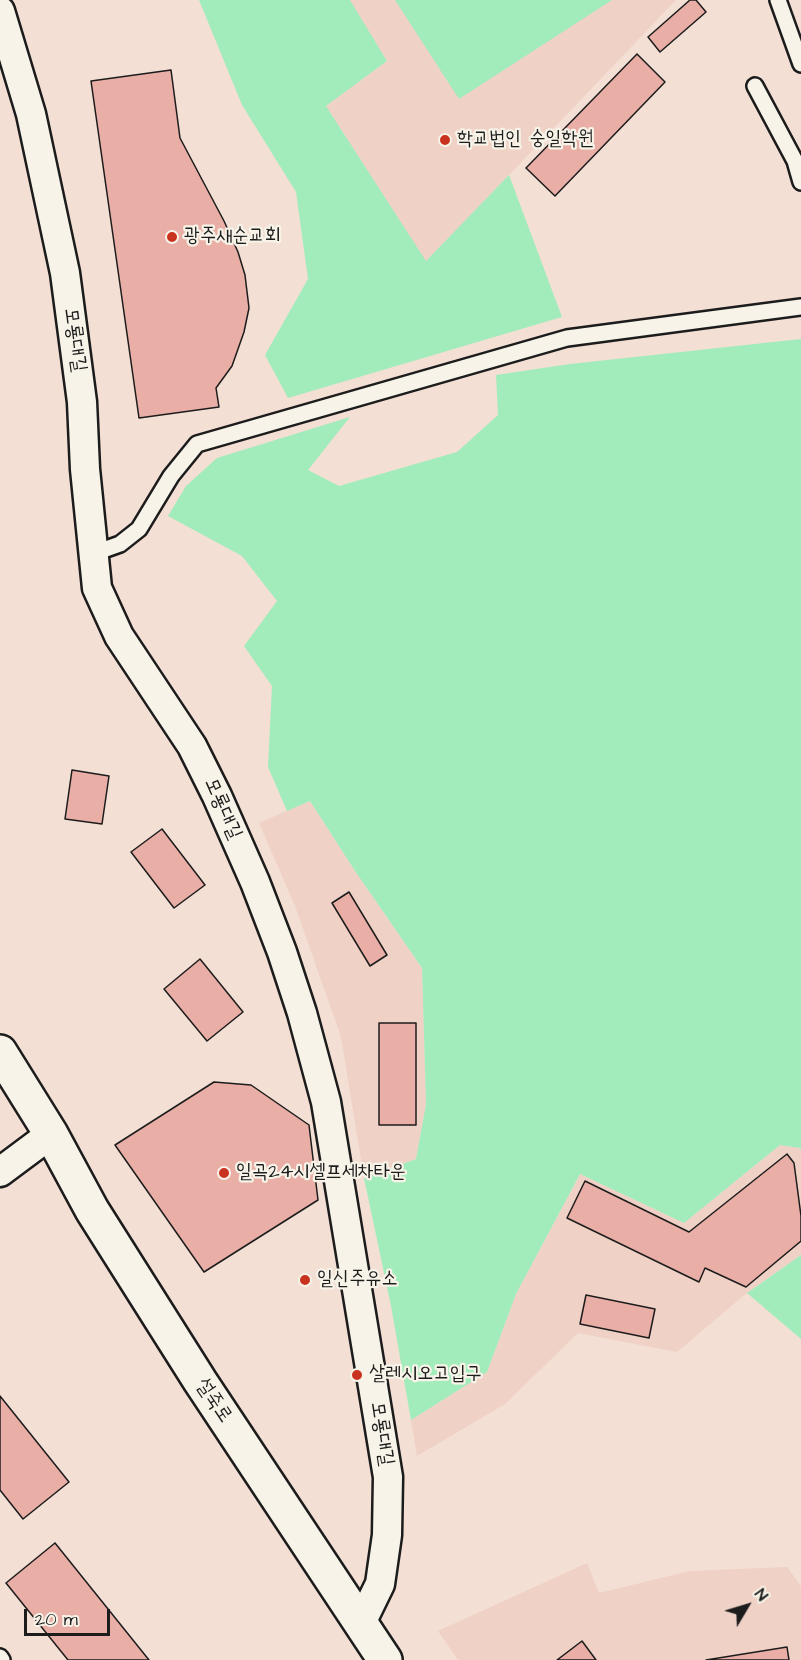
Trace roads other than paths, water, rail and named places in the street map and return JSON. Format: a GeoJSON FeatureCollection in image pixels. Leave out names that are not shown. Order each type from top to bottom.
{"type":"FeatureCollection","features":[{"type":"Feature","properties":{"kind":"main road","name":"설죽로"},"geometry":{"type":"LineString","coordinates":[[0,1052],[51,1134],[92,1210],[200,1382],[385,1660]]}},
{"type":"Feature","properties":{"kind":"street","name":"모룡대길"},"geometry":{"type":"LineString","coordinates":[[0,10],[32,114],[65,273],[82,402],[85,469],[97,588],[119,636],[192,746],[217,796],[255,882],[282,952],[302,1013],[326,1102],[388,1477],[387,1535],[380,1584],[361,1623]]}},
{"type":"Feature","properties":{"kind":"street"},"geometry":{"type":"LineString","coordinates":[[0,1172],[51,1134]]}},
{"type":"Feature","properties":{"kind":"lane"},"geometry":{"type":"LineString","coordinates":[[778,0],[801,64]]}},
{"type":"Feature","properties":{"kind":"lane"},"geometry":{"type":"LineString","coordinates":[[755,86],[795,161],[801,182]]}},
{"type":"Feature","properties":{"kind":"lane"},"geometry":{"type":"LineString","coordinates":[[92,554],[120,544],[139,529],[171,476],[197,444],[567,338],[801,308]]}},
{"type":"Feature","properties":{"kind":"place","name":"학교법인 숭일학원"},"geometry":{"type":"Point","coordinates":[445,140]}},
{"type":"Feature","properties":{"kind":"place","name":"광주새순교회"},"geometry":{"type":"Point","coordinates":[172,237]}},
{"type":"Feature","properties":{"kind":"place","name":"일곡24시셀프세차타운"},"geometry":{"type":"Point","coordinates":[224,1173]}},
{"type":"Feature","properties":{"kind":"place","name":"일신주유소"},"geometry":{"type":"Point","coordinates":[305,1280]}},
{"type":"Feature","properties":{"kind":"place","name":"살레시오고입구"},"geometry":{"type":"Point","coordinates":[357,1375]}}]}
